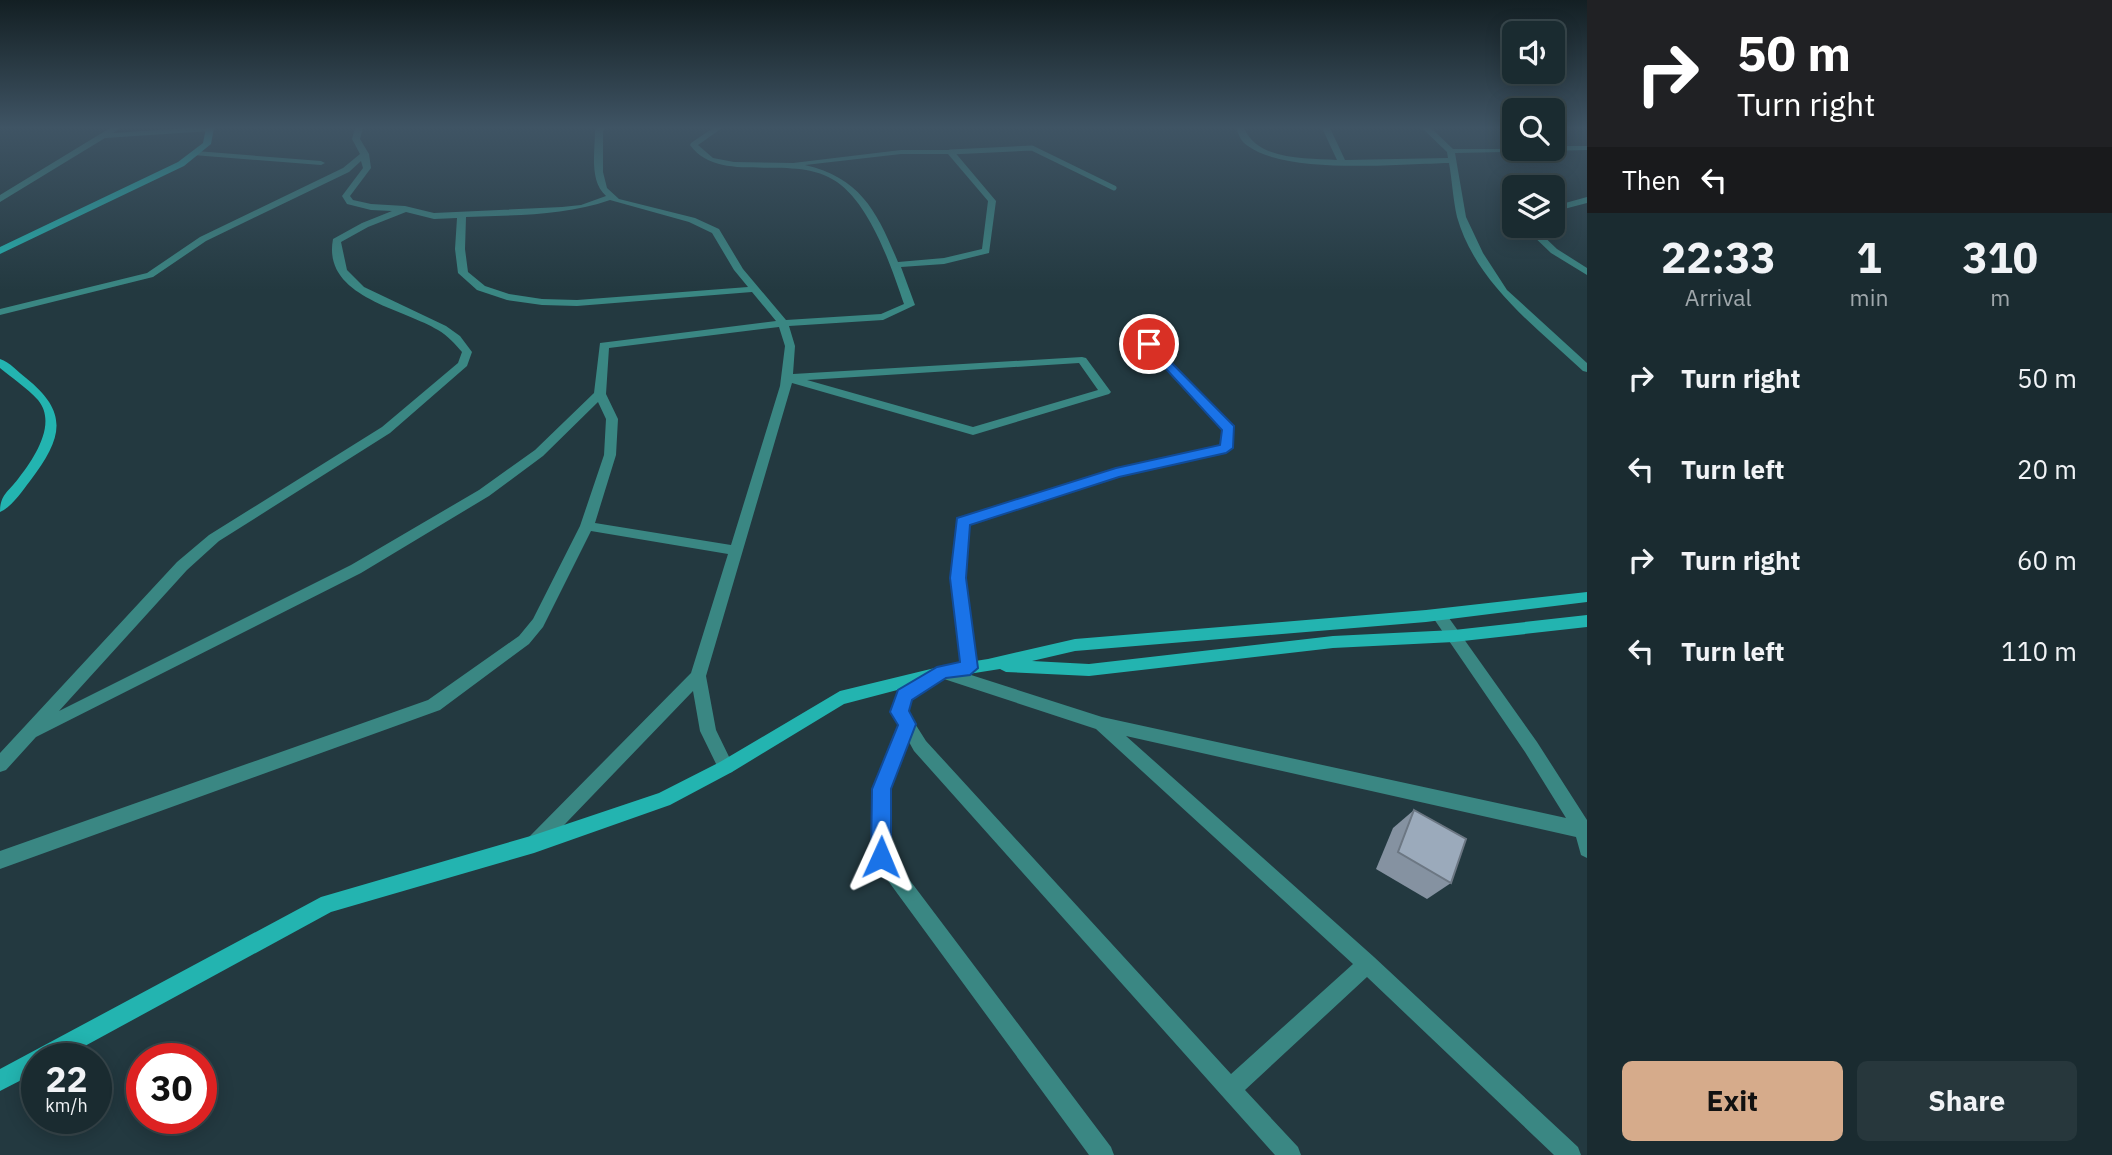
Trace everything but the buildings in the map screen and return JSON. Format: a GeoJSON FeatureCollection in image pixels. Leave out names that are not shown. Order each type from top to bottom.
{"type":"FeatureCollection","features":[{"type":"Feature","properties":{"kind":"main road"},"geometry":{"type":"LineString","coordinates":[[2,248],[148,182]]}},
{"type":"Feature","properties":{"kind":"main road"},"geometry":{"type":"LineString","coordinates":[[0,362],[46,402],[53,417],[48,438],[34,466],[0,507]]}},
{"type":"Feature","properties":{"kind":"main road"},"geometry":{"type":"LineString","coordinates":[[70,1043],[328,904],[534,844],[664,799],[726,767],[840,698],[943,672],[979,667],[1075,645],[1439,614],[1587,597]]}},
{"type":"Feature","properties":{"kind":"main road"},"geometry":{"type":"LineString","coordinates":[[979,667],[1089,670],[1333,642],[1454,636],[1587,621]]}},
{"type":"Feature","properties":{"kind":"main road"},"geometry":{"type":"LineString","coordinates":[[0,1080],[21,1069]]}},
{"type":"Feature","properties":{"kind":"street"},"geometry":{"type":"LineString","coordinates":[[0,199],[28,182]]}},
{"type":"Feature","properties":{"kind":"street"},"geometry":{"type":"LineString","coordinates":[[0,312],[150,275],[203,239],[321,182]]}},
{"type":"Feature","properties":{"kind":"street"},"geometry":{"type":"LineString","coordinates":[[357,182],[346,196],[350,202],[371,208],[405,209],[434,216],[582,207],[612,197]]}},
{"type":"Feature","properties":{"kind":"street"},"geometry":{"type":"LineString","coordinates":[[601,182],[603,189],[612,197],[659,214],[692,220],[716,230],[739,270],[783,323],[790,346],[787,378],[698,676],[708,732],[726,767]]}},
{"type":"Feature","properties":{"kind":"street"},"geometry":{"type":"LineString","coordinates":[[0,860],[434,705],[524,640],[538,623],[587,526],[610,455],[612,419],[600,394],[604,345],[783,323],[883,317],[898,313],[910,305],[896,265],[856,195],[842,182]]}},
{"type":"Feature","properties":{"kind":"street"},"geometry":{"type":"LineString","coordinates":[[896,265],[944,261],[986,251],[992,201],[976,182]]}},
{"type":"Feature","properties":{"kind":"street"},"geometry":{"type":"LineString","coordinates":[[1456,182],[1462,218],[1478,253],[1496,282],[1544,332],[1587,369]]}},
{"type":"Feature","properties":{"kind":"street"},"geometry":{"type":"LineString","coordinates":[[1565,206],[1587,200]]}},
{"type":"Feature","properties":{"kind":"street"},"geometry":{"type":"LineString","coordinates":[[0,765],[182,566],[214,538],[386,430],[463,363],[467,352],[458,337],[368,294],[345,276],[339,262],[336,241],[365,225],[405,209]]}},
{"type":"Feature","properties":{"kind":"street"},"geometry":{"type":"LineString","coordinates":[[462,215],[460,249],[463,273],[481,288],[507,297],[577,303],[755,289]]}},
{"type":"Feature","properties":{"kind":"street"},"geometry":{"type":"LineString","coordinates":[[1540,238],[1554,251],[1587,272]]}},
{"type":"Feature","properties":{"kind":"street"},"geometry":{"type":"LineString","coordinates":[[1082,360],[1105,392],[973,431],[787,378],[1082,360]]}},
{"type":"Feature","properties":{"kind":"street"},"geometry":{"type":"LineString","coordinates":[[26,735],[356,569],[473,500],[539,453],[600,394]]}},
{"type":"Feature","properties":{"kind":"street"},"geometry":{"type":"LineString","coordinates":[[587,526],[734,551]]}},
{"type":"Feature","properties":{"kind":"street"},"geometry":{"type":"LineString","coordinates":[[1439,614],[1585,831],[1587,849]]}},
{"type":"Feature","properties":{"kind":"street"},"geometry":{"type":"LineString","coordinates":[[1290,1155],[920,746],[899,712],[904,695],[943,672],[1102,724],[1585,831]]}},
{"type":"Feature","properties":{"kind":"street"},"geometry":{"type":"LineString","coordinates":[[534,844],[698,676]]}},
{"type":"Feature","properties":{"kind":"street"},"geometry":{"type":"LineString","coordinates":[[907,724],[882,789],[881,857],[1103,1155]]}},
{"type":"Feature","properties":{"kind":"street"},"geometry":{"type":"LineString","coordinates":[[1102,724],[1367,964],[1570,1155]]}},
{"type":"Feature","properties":{"kind":"street"},"geometry":{"type":"LineString","coordinates":[[1231,1089],[1367,964]]}},
{"type":"Feature","properties":{"kind":"lane"},"geometry":{"type":"LineString","coordinates":[[1101,182],[1114,188]]}},
{"type":"Feature","properties":{"kind":"lane"},"geometry":{"type":"LineString","coordinates":[[979,667],[958,578],[962,522],[1116,473],[1226,448],[1229,429],[1133,327]]}},
{"type":"Feature","properties":{"kind":"route"},"geometry":{"type":"LineString","coordinates":[[881,857],[882,789],[907,724],[899,712],[904,695],[920,683],[943,672],[970,668],[958,578],[962,522],[1116,473],[1226,448],[1229,429],[1149,344]]}}]}
